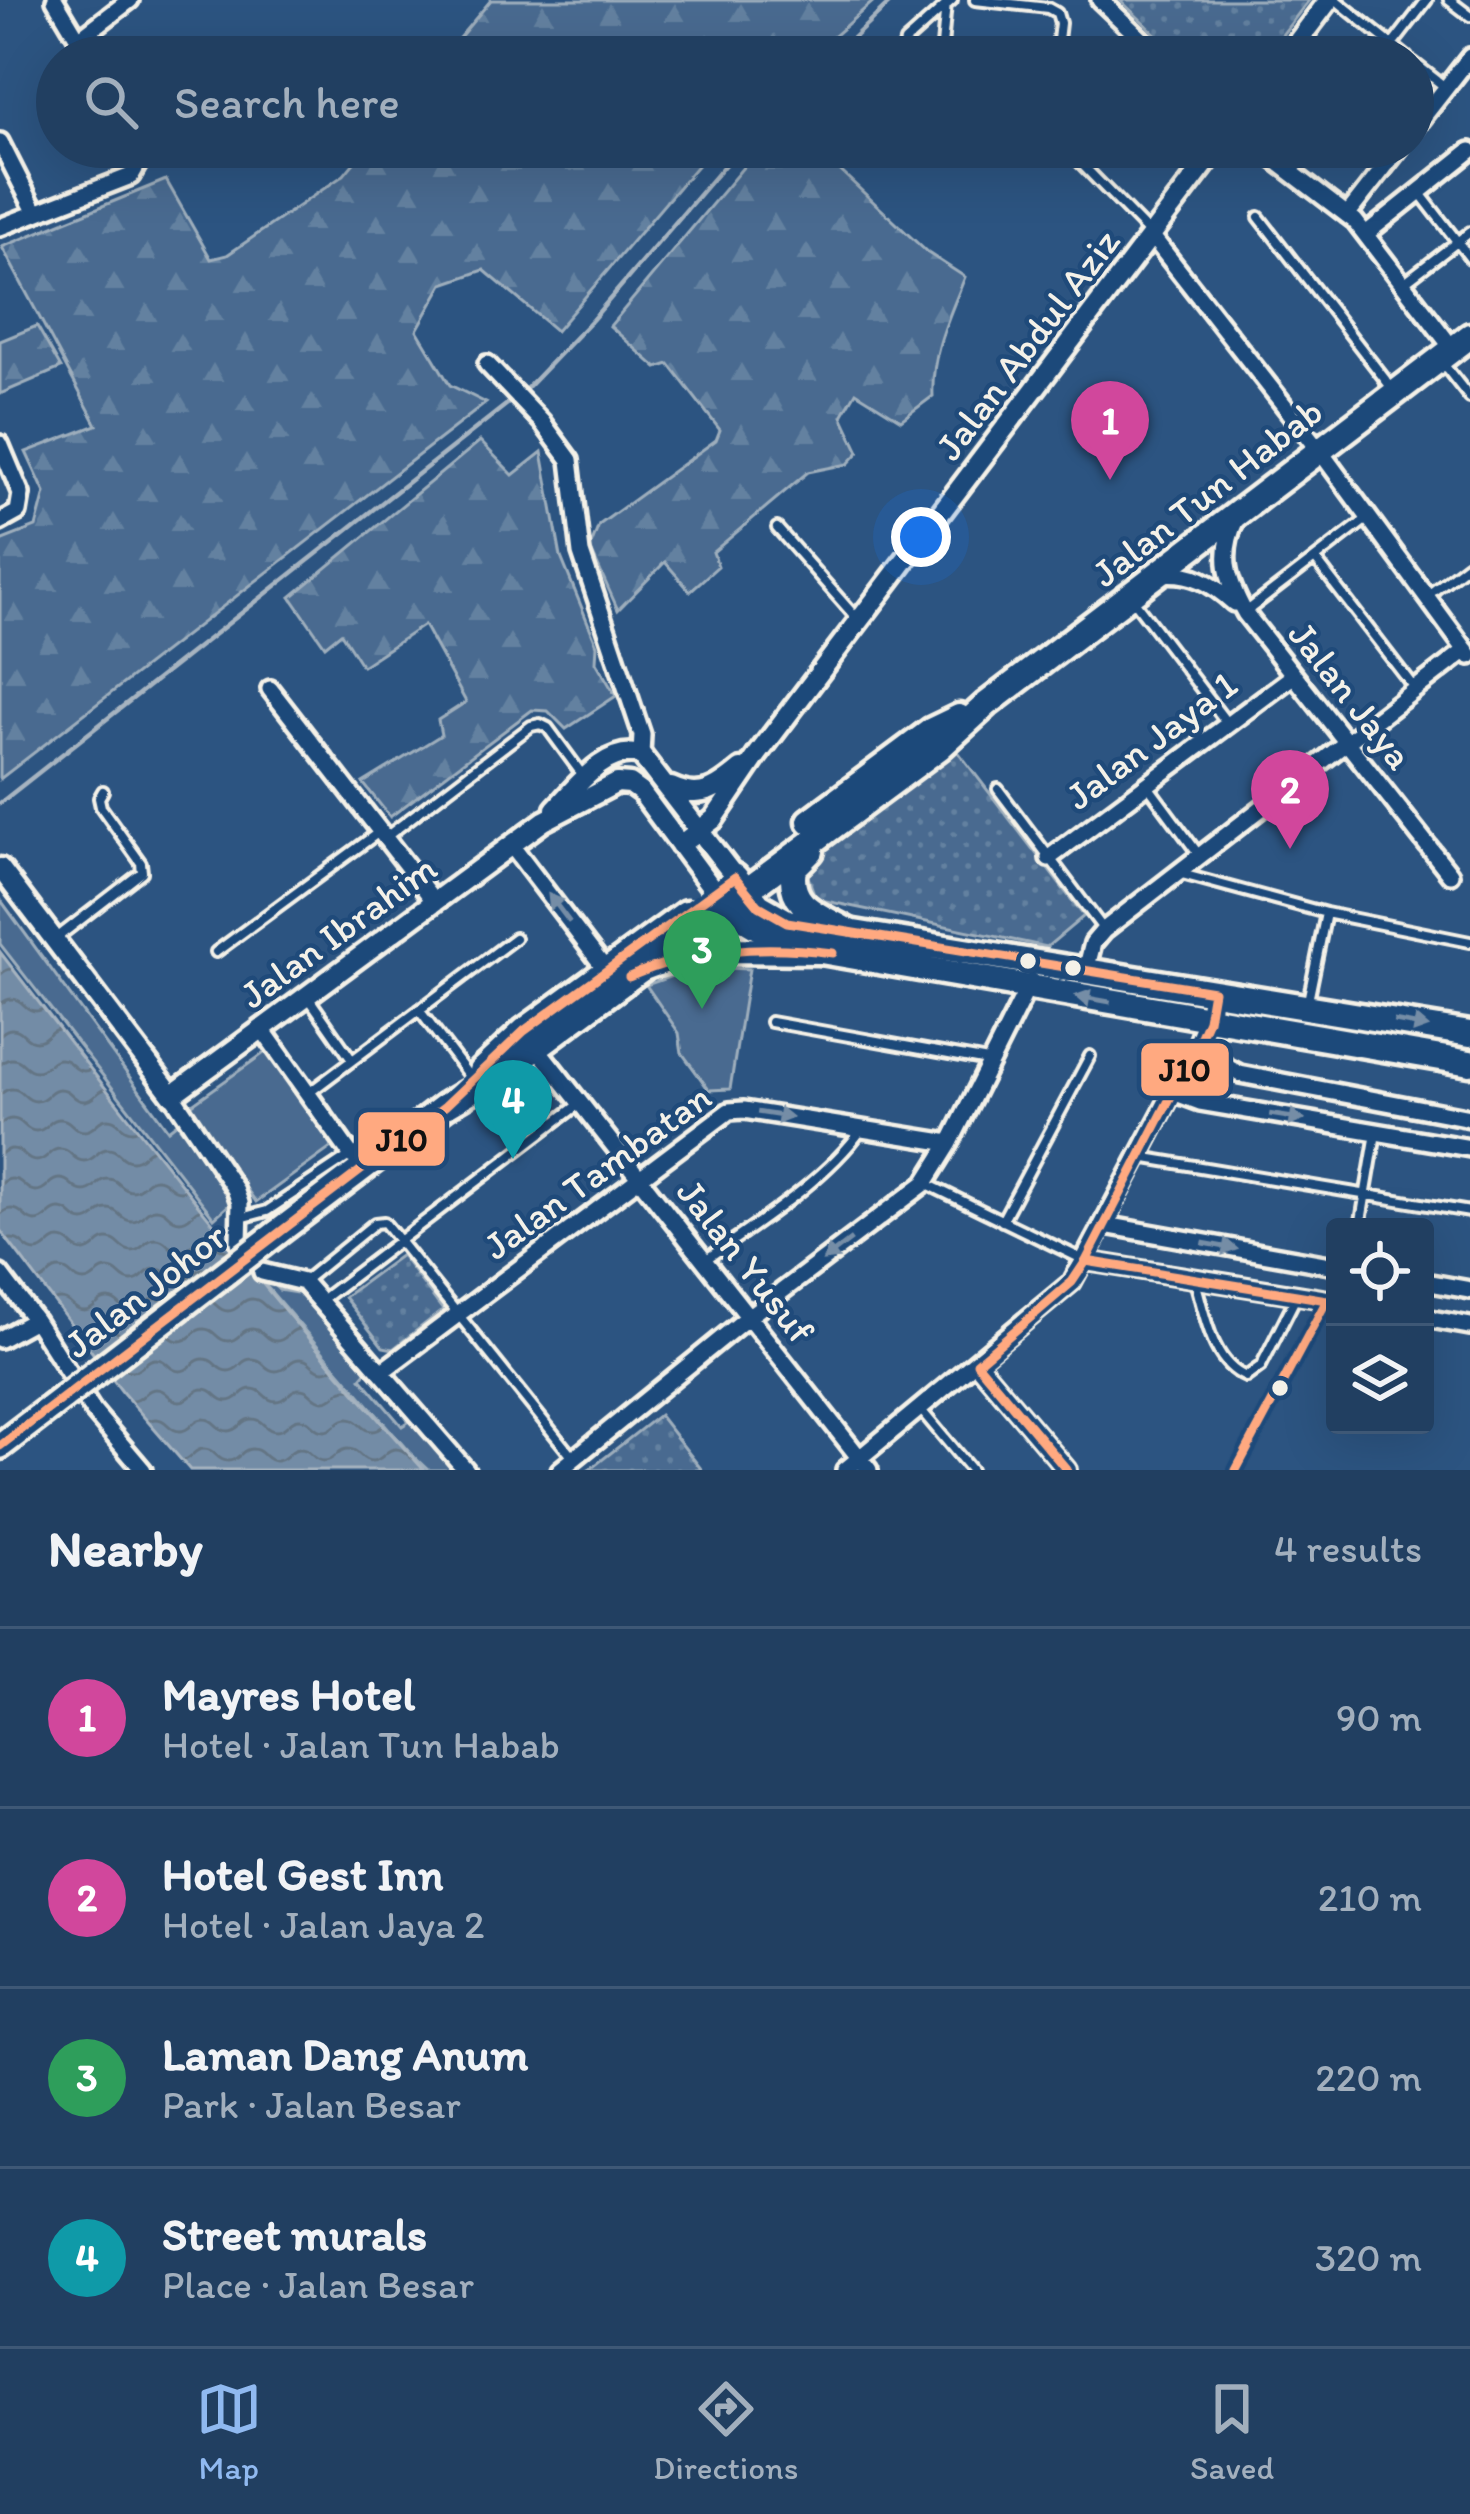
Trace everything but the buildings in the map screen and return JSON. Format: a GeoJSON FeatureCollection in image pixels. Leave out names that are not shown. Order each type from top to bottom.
{"type":"FeatureCollection","features":[{"type":"Feature","properties":{"kind":"main road","name":"Jalan Tun Habab"},"geometry":{"type":"LineString","coordinates":[[730,891],[940,747],[986,704],[1454,348]]}},
{"type":"Feature","properties":{"kind":"main road","name":"Jalan Tun Habab"},"geometry":{"type":"LineString","coordinates":[[730,891],[932,730],[986,704]]}},
{"type":"Feature","properties":{"kind":"main road"},"geometry":{"type":"LineString","coordinates":[[847,815],[798,863],[792,879],[807,910],[852,934]]}},
{"type":"Feature","properties":{"kind":"main road"},"geometry":{"type":"LineString","coordinates":[[730,891],[787,922],[1470,1034]]}},
{"type":"Feature","properties":{"kind":"main road"},"geometry":{"type":"LineString","coordinates":[[730,891],[756,930],[821,951],[1470,1063]]}},
{"type":"Feature","properties":{"kind":"main road"},"geometry":{"type":"LineString","coordinates":[[445,1106],[730,891]]}},
{"type":"Feature","properties":{"kind":"main road"},"geometry":{"type":"LineString","coordinates":[[617,974],[707,950],[821,951]]}},
{"type":"Feature","properties":{"kind":"main road"},"geometry":{"type":"LineString","coordinates":[[445,1106],[472,1080],[530,1039]]}},
{"type":"Feature","properties":{"kind":"main road","name":"Jalan Johor"},"geometry":{"type":"LineString","coordinates":[[0,1446],[445,1106]]}},
{"type":"Feature","properties":{"kind":"street"},"geometry":{"type":"LineString","coordinates":[[55,0],[77,36]]}},
{"type":"Feature","properties":{"kind":"street"},"geometry":{"type":"LineString","coordinates":[[83,36],[130,0]]}},
{"type":"Feature","properties":{"kind":"street"},"geometry":{"type":"LineString","coordinates":[[1100,0],[1138,36]]}},
{"type":"Feature","properties":{"kind":"street"},"geometry":{"type":"LineString","coordinates":[[1304,36],[1333,0]]}},
{"type":"Feature","properties":{"kind":"street"},"geometry":{"type":"LineString","coordinates":[[1434,103],[1470,57]]}},
{"type":"Feature","properties":{"kind":"street"},"geometry":{"type":"LineString","coordinates":[[0,142],[36,212]]}},
{"type":"Feature","properties":{"kind":"street"},"geometry":{"type":"LineString","coordinates":[[1367,233],[1470,151]]}},
{"type":"Feature","properties":{"kind":"street"},"geometry":{"type":"LineString","coordinates":[[0,227],[130,176],[135,168]]}},
{"type":"Feature","properties":{"kind":"street","name":"Jalan Abdul Aziz"},"geometry":{"type":"LineString","coordinates":[[758,754],[1202,168]]}},
{"type":"Feature","properties":{"kind":"street"},"geometry":{"type":"LineString","coordinates":[[1284,168],[1367,233],[1454,348]]}},
{"type":"Feature","properties":{"kind":"street"},"geometry":{"type":"LineString","coordinates":[[1347,215],[1384,168]]}},
{"type":"Feature","properties":{"kind":"street"},"geometry":{"type":"LineString","coordinates":[[1086,970],[1094,940],[1103,930],[1468,653],[1320,451],[1151,235]]}},
{"type":"Feature","properties":{"kind":"street"},"geometry":{"type":"LineString","coordinates":[[487,364],[542,422],[570,460],[581,553],[642,735],[641,755],[700,831],[730,891]]}},
{"type":"Feature","properties":{"kind":"street"},"geometry":{"type":"LineString","coordinates":[[0,444],[21,494],[18,512],[0,522]]}},
{"type":"Feature","properties":{"kind":"street","name":"Jalan Jaya"},"geometry":{"type":"LineString","coordinates":[[1237,517],[1228,535],[1226,569],[1245,613]]}},
{"type":"Feature","properties":{"kind":"street","name":"Jalan Jaya"},"geometry":{"type":"LineString","coordinates":[[1161,574],[1179,572],[1209,582],[1245,613],[1450,874]]}},
{"type":"Feature","properties":{"kind":"street","name":"Jalan Jaya 1"},"geometry":{"type":"LineString","coordinates":[[1049,858],[1293,676]]}},
{"type":"Feature","properties":{"kind":"street"},"geometry":{"type":"LineString","coordinates":[[270,689],[434,901]]}},
{"type":"Feature","properties":{"kind":"street","name":"Jalan Ibrahim"},"geometry":{"type":"LineString","coordinates":[[544,821],[614,755],[627,751],[641,755]]}},
{"type":"Feature","properties":{"kind":"street"},"geometry":{"type":"LineString","coordinates":[[666,785],[694,796],[709,793],[758,754]]}},
{"type":"Feature","properties":{"kind":"street"},"geometry":{"type":"LineString","coordinates":[[680,845],[714,819],[758,754]]}},
{"type":"Feature","properties":{"kind":"street","name":"Jalan Ibrahim"},"geometry":{"type":"LineString","coordinates":[[172,1095],[544,821],[617,783],[630,784],[640,792],[680,845],[730,891]]}},
{"type":"Feature","properties":{"kind":"street"},"geometry":{"type":"LineString","coordinates":[[511,845],[617,974]]}},
{"type":"Feature","properties":{"kind":"street"},"geometry":{"type":"LineString","coordinates":[[0,868],[172,1095],[236,1189],[239,1243]]}},
{"type":"Feature","properties":{"kind":"street"},"geometry":{"type":"LineString","coordinates":[[560,1470],[748,1317],[926,1183],[1040,964]]}},
{"type":"Feature","properties":{"kind":"street"},"geometry":{"type":"LineString","coordinates":[[845,1470],[865,1464],[920,1408],[1072,1282],[1195,1050],[1208,1020],[1213,991]]}},
{"type":"Feature","properties":{"kind":"street"},"geometry":{"type":"LineString","coordinates":[[262,1029],[352,1156]]}},
{"type":"Feature","properties":{"kind":"street","name":"Jalan Yusuf"},"geometry":{"type":"LineString","coordinates":[[530,1039],[865,1464]]}},
{"type":"Feature","properties":{"kind":"street"},"geometry":{"type":"LineString","coordinates":[[1195,1050],[1240,1074],[1470,1118]]}},
{"type":"Feature","properties":{"kind":"street"},"geometry":{"type":"LineString","coordinates":[[1173,1092],[1200,1102],[1470,1148]]}},
{"type":"Feature","properties":{"kind":"street","name":"Jalan Tambatan"},"geometry":{"type":"LineString","coordinates":[[381,1372],[719,1116],[734,1110],[950,1143]]}},
{"type":"Feature","properties":{"kind":"street"},"geometry":{"type":"LineString","coordinates":[[1105,1225],[1326,1264]]}},
{"type":"Feature","properties":{"kind":"street"},"geometry":{"type":"LineString","coordinates":[[1086,1261],[1326,1299]]}},
{"type":"Feature","properties":{"kind":"street"},"geometry":{"type":"LineString","coordinates":[[262,1272],[303,1282],[466,1470]]}},
{"type":"Feature","properties":{"kind":"street"},"geometry":{"type":"LineString","coordinates":[[0,1274],[93,1411],[143,1470]]}},
{"type":"Feature","properties":{"kind":"street"},"geometry":{"type":"LineString","coordinates":[[1434,1284],[1470,1290]]}},
{"type":"Feature","properties":{"kind":"street"},"geometry":{"type":"LineString","coordinates":[[0,1339],[35,1320]]}},
{"type":"Feature","properties":{"kind":"street"},"geometry":{"type":"LineString","coordinates":[[1434,1320],[1470,1326]]}},
{"type":"Feature","properties":{"kind":"street"},"geometry":{"type":"LineString","coordinates":[[977,1363],[1067,1470]]}},
{"type":"Feature","properties":{"kind":"lane"},"geometry":{"type":"LineString","coordinates":[[974,0],[1048,8],[1057,13],[1058,36]]}},
{"type":"Feature","properties":{"kind":"lane"},"geometry":{"type":"LineString","coordinates":[[1333,0],[1380,36]]}},
{"type":"Feature","properties":{"kind":"lane"},"geometry":{"type":"LineString","coordinates":[[1399,36],[1427,0]]}},
{"type":"Feature","properties":{"kind":"lane"},"geometry":{"type":"LineString","coordinates":[[1449,0],[1470,16]]}},
{"type":"Feature","properties":{"kind":"lane"},"geometry":{"type":"LineString","coordinates":[[911,36],[949,1]]}},
{"type":"Feature","properties":{"kind":"lane"},"geometry":{"type":"LineString","coordinates":[[944,36],[949,1]]}},
{"type":"Feature","properties":{"kind":"lane"},"geometry":{"type":"LineString","coordinates":[[1434,78],[1446,88]]}},
{"type":"Feature","properties":{"kind":"lane"},"geometry":{"type":"LineString","coordinates":[[1086,168],[1151,235]]}},
{"type":"Feature","properties":{"kind":"lane"},"geometry":{"type":"LineString","coordinates":[[1292,174],[1297,168]]}},
{"type":"Feature","properties":{"kind":"lane"},"geometry":{"type":"LineString","coordinates":[[1418,191],[1470,258]]}},
{"type":"Feature","properties":{"kind":"lane"},"geometry":{"type":"LineString","coordinates":[[1259,217],[1395,393]]}},
{"type":"Feature","properties":{"kind":"lane"},"geometry":{"type":"LineString","coordinates":[[1405,282],[1470,232]]}},
{"type":"Feature","properties":{"kind":"lane"},"geometry":{"type":"LineString","coordinates":[[1454,348],[1470,398]]}},
{"type":"Feature","properties":{"kind":"lane"},"geometry":{"type":"LineString","coordinates":[[1245,613],[1369,517]]}},
{"type":"Feature","properties":{"kind":"lane"},"geometry":{"type":"LineString","coordinates":[[777,528],[859,621]]}},
{"type":"Feature","properties":{"kind":"lane"},"geometry":{"type":"LineString","coordinates":[[1315,559],[1416,690]]}},
{"type":"Feature","properties":{"kind":"lane"},"geometry":{"type":"LineString","coordinates":[[1427,596],[1470,563]]}},
{"type":"Feature","properties":{"kind":"lane"},"geometry":{"type":"LineString","coordinates":[[1131,597],[1228,724]]}},
{"type":"Feature","properties":{"kind":"lane"},"geometry":{"type":"LineString","coordinates":[[216,952],[540,724],[585,778]]}},
{"type":"Feature","properties":{"kind":"lane"},"geometry":{"type":"LineString","coordinates":[[1147,785],[1199,855]]}},
{"type":"Feature","properties":{"kind":"lane"},"geometry":{"type":"LineString","coordinates":[[998,789],[1103,930]]}},
{"type":"Feature","properties":{"kind":"lane"},"geometry":{"type":"LineString","coordinates":[[53,940],[142,872],[101,807],[103,791]]}},
{"type":"Feature","properties":{"kind":"lane"},"geometry":{"type":"LineString","coordinates":[[1177,873],[1326,913],[1470,942]]}},
{"type":"Feature","properties":{"kind":"lane"},"geometry":{"type":"LineString","coordinates":[[1307,1006],[1326,913]]}},
{"type":"Feature","properties":{"kind":"lane"},"geometry":{"type":"LineString","coordinates":[[308,1094],[515,938]]}},
{"type":"Feature","properties":{"kind":"lane"},"geometry":{"type":"LineString","coordinates":[[307,995],[352,1060]]}},
{"type":"Feature","properties":{"kind":"lane"},"geometry":{"type":"LineString","coordinates":[[418,1010],[472,1080]]}},
{"type":"Feature","properties":{"kind":"lane"},"geometry":{"type":"LineString","coordinates":[[771,1022],[991,1061]]}},
{"type":"Feature","properties":{"kind":"lane"},"geometry":{"type":"LineString","coordinates":[[1002,1221],[1090,1056]]}},
{"type":"Feature","properties":{"kind":"lane"},"geometry":{"type":"LineString","coordinates":[[320,1301],[580,1103]]}},
{"type":"Feature","properties":{"kind":"lane"},"geometry":{"type":"LineString","coordinates":[[241,1218],[267,1211],[385,1133],[423,1123]]}},
{"type":"Feature","properties":{"kind":"lane"},"geometry":{"type":"LineString","coordinates":[[704,1261],[848,1149],[862,1129]]}},
{"type":"Feature","properties":{"kind":"lane"},"geometry":{"type":"LineString","coordinates":[[1362,1218],[1376,1131]]}},
{"type":"Feature","properties":{"kind":"lane"},"geometry":{"type":"LineString","coordinates":[[1140,1157],[1470,1212]]}},
{"type":"Feature","properties":{"kind":"lane"},"geometry":{"type":"LineString","coordinates":[[926,1183],[1086,1261]]}},
{"type":"Feature","properties":{"kind":"lane"},"geometry":{"type":"LineString","coordinates":[[303,1282],[375,1223],[385,1222],[574,1459]]}},
{"type":"Feature","properties":{"kind":"lane"},"geometry":{"type":"LineString","coordinates":[[1193,1277],[1220,1357],[1232,1371],[1246,1377],[1261,1366],[1298,1295]]}},
{"type":"Feature","properties":{"kind":"lane"},"geometry":{"type":"LineString","coordinates":[[1236,1470],[1326,1309]]}},
{"type":"Feature","properties":{"kind":"lane"},"geometry":{"type":"LineString","coordinates":[[920,1408],[971,1470]]}},
{"type":"Feature","properties":{"kind":"green space"},"geometry":{"type":"Polygon","coordinates":[[[491,0],[875,0],[834,36],[461,36],[491,0]]]}},
{"type":"Feature","properties":{"kind":"green space"},"geometry":{"type":"Polygon","coordinates":[[[1120,0],[1309,0],[1281,36],[1158,36],[1120,0]]]}},
{"type":"Feature","properties":{"kind":"green space"},"geometry":{"type":"Polygon","coordinates":[[[350,168],[695,168],[556,331],[484,270],[443,284],[417,330],[450,385],[486,403],[0,779],[0,541],[36,527],[45,493],[26,452],[97,425],[2,247],[166,180],[211,259],[227,255],[350,168]]]}},
{"type":"Feature","properties":{"kind":"green space"},"geometry":{"type":"Polygon","coordinates":[[[742,168],[837,168],[928,253],[965,277],[938,350],[933,396],[901,420],[856,392],[842,416],[859,452],[848,464],[808,472],[713,552],[718,566],[690,591],[665,562],[618,610],[590,548],[599,525],[716,440],[720,430],[669,364],[657,368],[610,326],[742,168]]]}},
{"type":"Feature","properties":{"kind":"green space"},"geometry":{"type":"Polygon","coordinates":[[[37,326],[61,368],[0,394],[0,341],[37,326]]]}},
{"type":"Feature","properties":{"kind":"green space"},"geometry":{"type":"Polygon","coordinates":[[[480,441],[513,475],[542,452],[561,557],[597,645],[596,662],[616,696],[566,729],[548,711],[532,710],[390,817],[363,783],[441,735],[438,720],[466,702],[424,625],[362,666],[341,633],[325,646],[291,597],[480,441]]]}},
{"type":"Feature","properties":{"kind":"green space"},"geometry":{"type":"Polygon","coordinates":[[[956,749],[1084,916],[1047,947],[816,899],[804,866],[956,749]]]}},
{"type":"Feature","properties":{"kind":"green space"},"geometry":{"type":"Polygon","coordinates":[[[0,899],[168,1130],[177,1123],[231,1194],[231,1203],[214,1218],[0,944],[0,899]]]}},
{"type":"Feature","properties":{"kind":"green space"},"geometry":{"type":"Polygon","coordinates":[[[698,967],[749,969],[730,1089],[709,1090],[682,1053],[679,1033],[646,985],[698,967]]]}},
{"type":"Feature","properties":{"kind":"green space"},"geometry":{"type":"Polygon","coordinates":[[[267,1051],[335,1145],[256,1202],[188,1107],[267,1051]]]}},
{"type":"Feature","properties":{"kind":"green space"},"geometry":{"type":"Polygon","coordinates":[[[401,1255],[443,1310],[393,1349],[383,1347],[344,1297],[401,1255]]]}},
{"type":"Feature","properties":{"kind":"green space"},"geometry":{"type":"Polygon","coordinates":[[[264,1276],[279,1290],[303,1294],[367,1371],[361,1378],[402,1426],[410,1421],[453,1470],[428,1470],[409,1452],[260,1279],[264,1276]]]}},
{"type":"Feature","properties":{"kind":"green space"},"geometry":{"type":"Polygon","coordinates":[[[659,1415],[702,1470],[589,1470],[659,1415]]]}},
{"type":"Feature","properties":{"kind":"water"},"geometry":{"type":"Polygon","coordinates":[[[0,952],[206,1215],[424,1470],[190,1470],[123,1393],[0,1230],[0,952]]]}},
{"type":"Feature","properties":{"kind":"waterway"},"geometry":{"type":"LineString","coordinates":[[855,36],[893,0]]}},
{"type":"Feature","properties":{"kind":"waterway"},"geometry":{"type":"LineString","coordinates":[[526,389],[722,168]]}},
{"type":"Feature","properties":{"kind":"waterway"},"geometry":{"type":"LineString","coordinates":[[0,803],[511,401]]}},
{"type":"Feature","properties":{"kind":"transit line","name":"J10"},"geometry":{"type":"LineString","coordinates":[[0,1446],[445,1106],[524,1031],[735,877],[759,906],[787,922],[1213,991],[1208,1020],[1195,1050],[1086,1261],[1072,1282],[977,1363],[1067,1470]]}},
{"type":"Feature","properties":{"kind":"transit line","name":"J10"},"geometry":{"type":"LineString","coordinates":[[629,977],[679,960],[729,951],[833,953]]}},
{"type":"Feature","properties":{"kind":"transit line","name":"J10"},"geometry":{"type":"LineString","coordinates":[[1086,1261],[1326,1300]]}},
{"type":"Feature","properties":{"kind":"transit line","name":"J10"},"geometry":{"type":"LineString","coordinates":[[1236,1470],[1326,1302]]}},
{"type":"Feature","properties":{"kind":"place","name":"Mayres Hotel"},"geometry":{"type":"Point","coordinates":[1110,480]}},
{"type":"Feature","properties":{"kind":"place","name":"Hotel Gest Inn"},"geometry":{"type":"Point","coordinates":[1290,849]}},
{"type":"Feature","properties":{"kind":"place","name":"Laman Dang Anum"},"geometry":{"type":"Point","coordinates":[702,1009]}},
{"type":"Feature","properties":{"kind":"place","name":"Street murals"},"geometry":{"type":"Point","coordinates":[513,1159]}}]}
